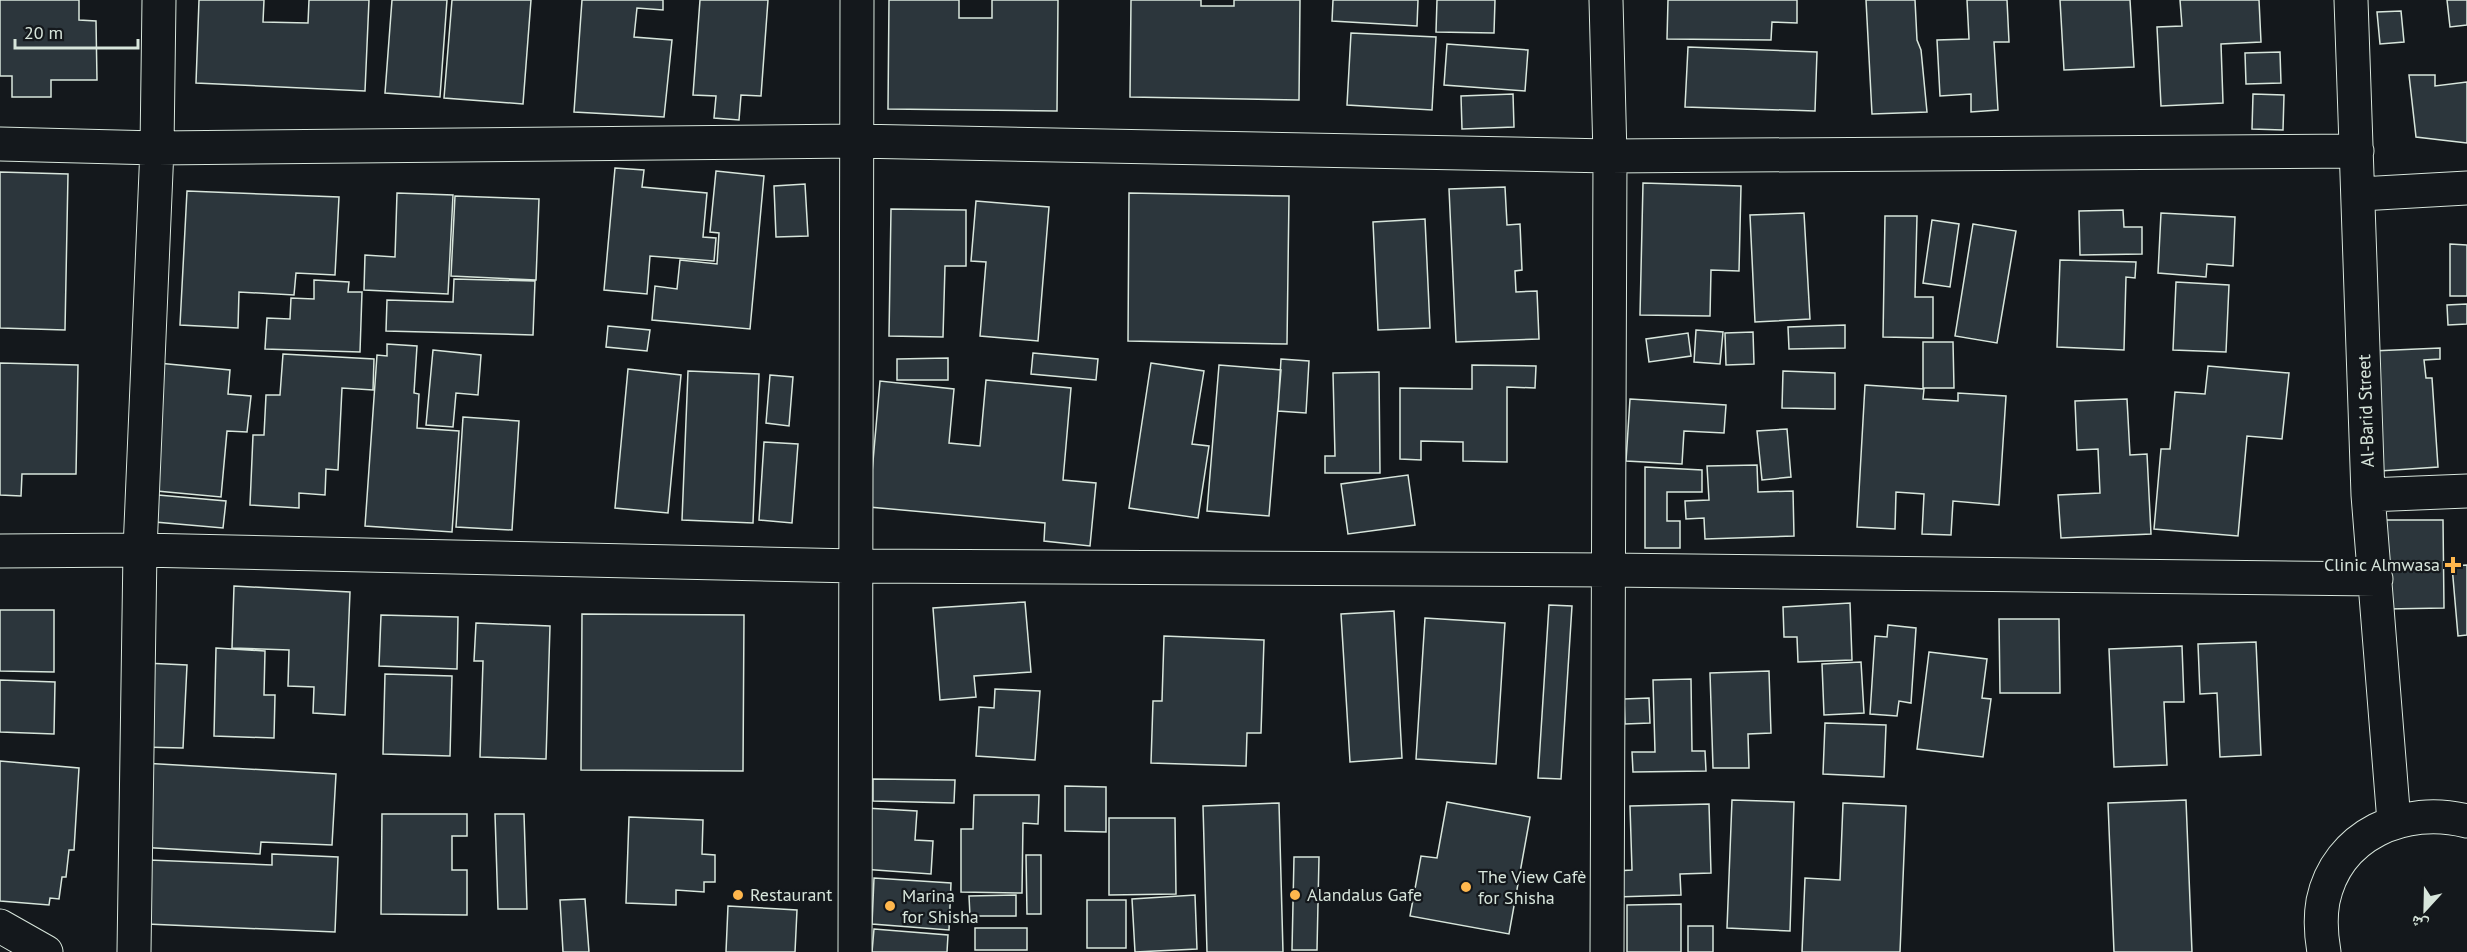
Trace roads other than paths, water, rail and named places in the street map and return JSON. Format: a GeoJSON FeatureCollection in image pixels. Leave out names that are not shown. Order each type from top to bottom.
{"type":"FeatureCollection","features":[{"type":"Feature","properties":{"kind":"street"},"geometry":{"type":"LineString","coordinates":[[134,952],[140,550],[157,148],[159,0]]}},
{"type":"Feature","properties":{"kind":"street"},"geometry":{"type":"LineString","coordinates":[[855,952],[857,0]]}},
{"type":"Feature","properties":{"kind":"street"},"geometry":{"type":"LineString","coordinates":[[1606,0],[1610,156],[1607,952]]}},
{"type":"Feature","properties":{"kind":"street","name":"Al-Barid Street"},"geometry":{"type":"LineString","coordinates":[[2351,0],[2360,194],[2368,495],[2394,822]]}},
{"type":"Feature","properties":{"kind":"street"},"geometry":{"type":"LineString","coordinates":[[0,144],[157,148],[855,141],[1610,156],[2357,152]]}},
{"type":"Feature","properties":{"kind":"street"},"geometry":{"type":"LineString","coordinates":[[2360,194],[2467,188]]}},
{"type":"Feature","properties":{"kind":"street"},"geometry":{"type":"LineString","coordinates":[[2368,495],[2467,491]]}},
{"type":"Feature","properties":{"kind":"street"},"geometry":{"type":"LineString","coordinates":[[0,551],[140,550],[856,566],[1608,570],[2376,579]]}},
{"type":"Feature","properties":{"kind":"street"},"geometry":{"type":"LineString","coordinates":[[2324,952],[2320,927],[2323,900],[2333,875],[2348,852],[2370,834],[2394,822],[2421,816],[2449,817],[2467,821]]}},
{"type":"Feature","properties":{"kind":"street"},"geometry":{"type":"LineString","coordinates":[[0,926],[46,952]]}},
{"type":"Feature","properties":{"kind":"place","name":"Clinic Almwasa"},"geometry":{"type":"Point","coordinates":[2453,565]}},
{"type":"Feature","properties":{"kind":"place","name":"The View Cafè for Shisha"},"geometry":{"type":"Point","coordinates":[1466,887]}},
{"type":"Feature","properties":{"kind":"place","name":"Restaurant"},"geometry":{"type":"Point","coordinates":[738,895]}},
{"type":"Feature","properties":{"kind":"place","name":"Alandalus Gafe"},"geometry":{"type":"Point","coordinates":[1295,895]}},
{"type":"Feature","properties":{"kind":"place","name":"Marina for Shisha"},"geometry":{"type":"Point","coordinates":[890,906]}}]}
